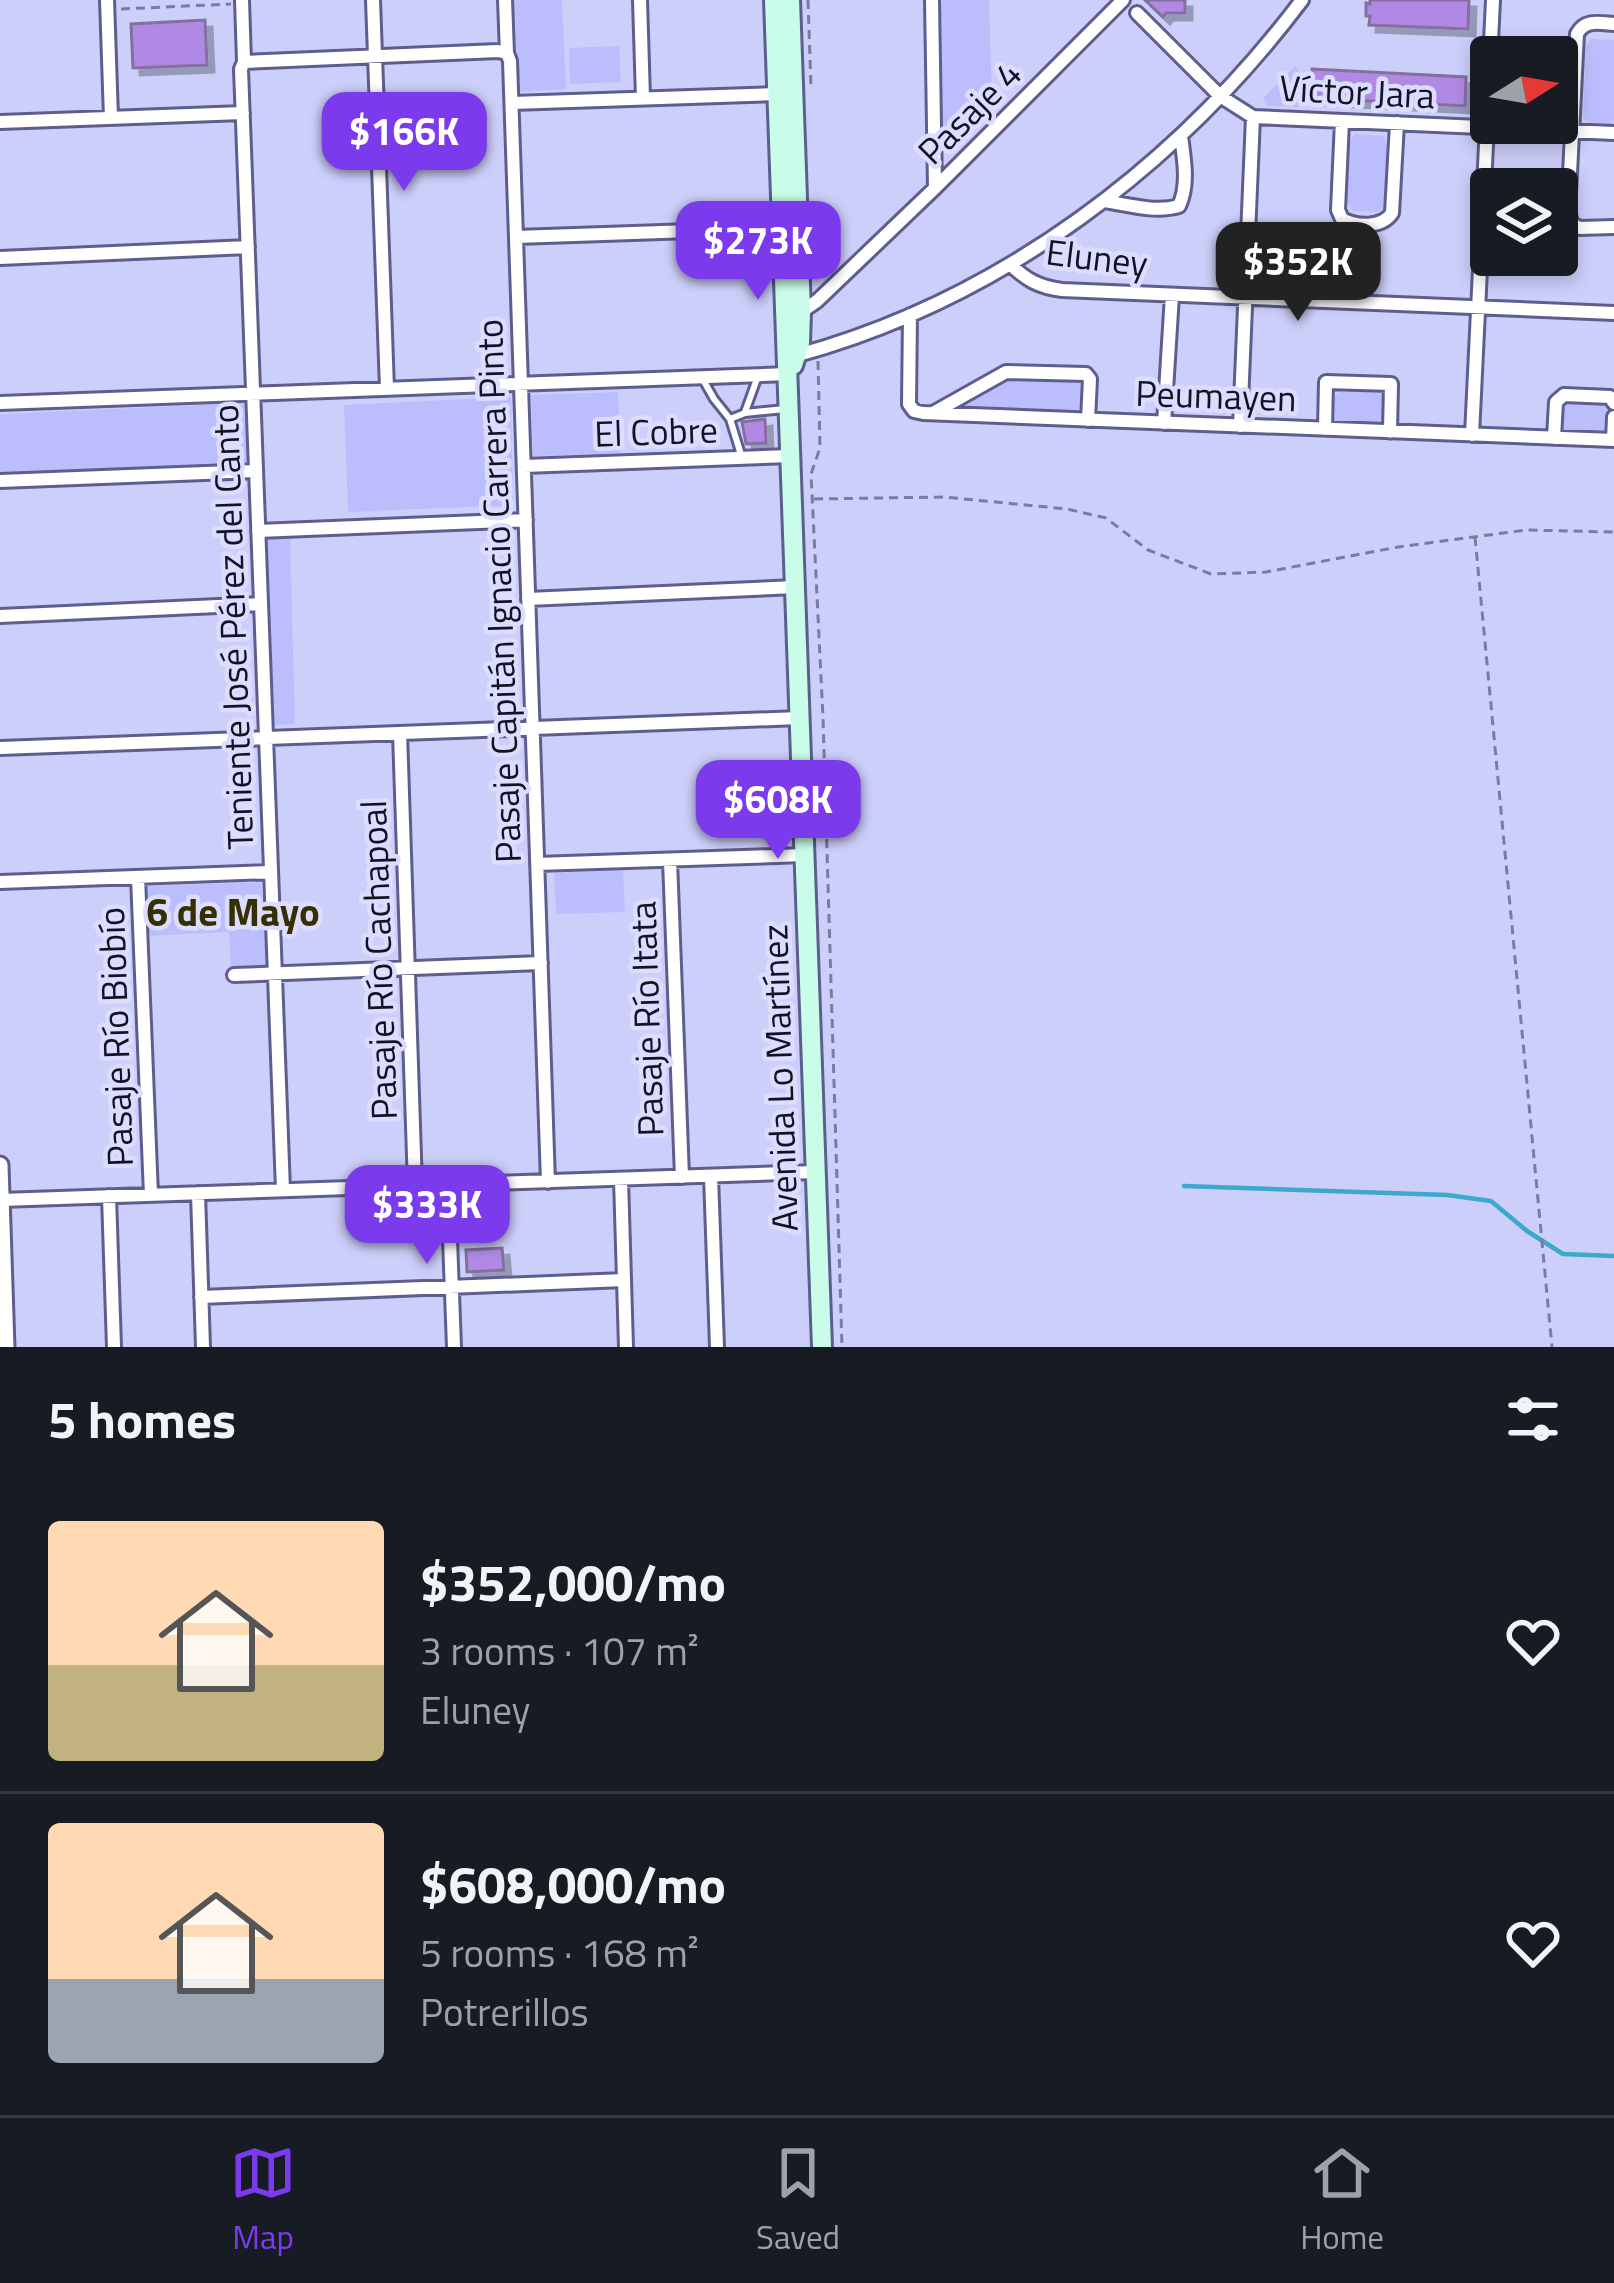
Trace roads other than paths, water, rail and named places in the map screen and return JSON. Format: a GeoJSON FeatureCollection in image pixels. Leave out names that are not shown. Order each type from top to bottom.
{"type":"FeatureCollection","features":[{"type":"Feature","properties":{"kind":"main road","name":"Avenida Lo Martínez"},"geometry":{"type":"LineString","coordinates":[[774,0],[822,1347]]}},
{"type":"Feature","properties":{"kind":"main road","name":"Avenida Lo Martínez"},"geometry":{"type":"LineString","coordinates":[[789,374],[798,355],[801,312],[790,0]]}},
{"type":"Feature","properties":{"kind":"street"},"geometry":{"type":"LineString","coordinates":[[373,0],[387,389]]}},
{"type":"Feature","properties":{"kind":"street","name":"Pasaje Capitán Ignacio Carrera Pinto"},"geometry":{"type":"LineString","coordinates":[[505,0],[511,61],[548,1181]]}},
{"type":"Feature","properties":{"kind":"street"},"geometry":{"type":"LineString","coordinates":[[640,0],[643,98]]}},
{"type":"Feature","properties":{"kind":"street"},"geometry":{"type":"LineString","coordinates":[[932,0],[935,188]]}},
{"type":"Feature","properties":{"kind":"street","name":"Pasaje 4"},"geometry":{"type":"LineString","coordinates":[[801,312],[935,188],[1123,0]]}},
{"type":"Feature","properties":{"kind":"street"},"geometry":{"type":"LineString","coordinates":[[798,355],[910,315],[1010,264],[1105,201],[1181,136],[1302,0]]}},
{"type":"Feature","properties":{"kind":"street"},"geometry":{"type":"LineString","coordinates":[[1491,36],[1492,0]]}},
{"type":"Feature","properties":{"kind":"street","name":"Teniente José Pérez del Canto"},"geometry":{"type":"LineString","coordinates":[[242,2],[284,1190]]}},
{"type":"Feature","properties":{"kind":"street"},"geometry":{"type":"LineString","coordinates":[[107,4],[111,118]]}},
{"type":"Feature","properties":{"kind":"street","name":"Víctor Jara"},"geometry":{"type":"LineString","coordinates":[[1138,13],[1220,96],[1253,117],[1470,127]]}},
{"type":"Feature","properties":{"kind":"street"},"geometry":{"type":"LineString","coordinates":[[1578,41],[1579,30],[1589,23],[1614,24]]}},
{"type":"Feature","properties":{"kind":"street"},"geometry":{"type":"LineString","coordinates":[[244,62],[507,53]]}},
{"type":"Feature","properties":{"kind":"street"},"geometry":{"type":"LineString","coordinates":[[512,103],[777,94]]}},
{"type":"Feature","properties":{"kind":"street"},"geometry":{"type":"LineString","coordinates":[[0,122],[243,112]]}},
{"type":"Feature","properties":{"kind":"street"},"geometry":{"type":"LineString","coordinates":[[1240,426],[1253,117]]}},
{"type":"Feature","properties":{"kind":"street"},"geometry":{"type":"LineString","coordinates":[[1342,121],[1338,209],[1345,221],[1366,224],[1383,222],[1392,213],[1397,123]]}},
{"type":"Feature","properties":{"kind":"street","name":"Víctor Jara"},"geometry":{"type":"LineString","coordinates":[[1578,131],[1614,133]]}},
{"type":"Feature","properties":{"kind":"street"},"geometry":{"type":"LineString","coordinates":[[1105,201],[1148,208],[1179,206],[1185,181],[1181,136]]}},
{"type":"Feature","properties":{"kind":"street"},"geometry":{"type":"LineString","coordinates":[[1472,435],[1486,144]]}},
{"type":"Feature","properties":{"kind":"street"},"geometry":{"type":"LineString","coordinates":[[1570,144],[1568,217],[1580,228],[1614,227]]}},
{"type":"Feature","properties":{"kind":"street"},"geometry":{"type":"LineString","coordinates":[[516,237],[782,228]]}},
{"type":"Feature","properties":{"kind":"street"},"geometry":{"type":"LineString","coordinates":[[0,259],[248,247]]}},
{"type":"Feature","properties":{"kind":"street","name":"Eluney"},"geometry":{"type":"LineString","coordinates":[[1010,264],[1037,285],[1057,289],[1614,313]]}},
{"type":"Feature","properties":{"kind":"street"},"geometry":{"type":"LineString","coordinates":[[1164,423],[1172,295]]}},
{"type":"Feature","properties":{"kind":"street"},"geometry":{"type":"LineString","coordinates":[[910,315],[910,404],[914,411],[932,414],[1006,372],[1086,374],[1090,379],[1088,420]]}},
{"type":"Feature","properties":{"kind":"street"},"geometry":{"type":"LineString","coordinates":[[0,403],[789,374]]}},
{"type":"Feature","properties":{"kind":"street"},"geometry":{"type":"LineString","coordinates":[[1325,429],[1326,382],[1391,384],[1390,432]]}},
{"type":"Feature","properties":{"kind":"street"},"geometry":{"type":"LineString","coordinates":[[1554,438],[1556,402],[1564,395],[1610,397],[1614,403]]}},
{"type":"Feature","properties":{"kind":"street","name":"Peumayen"},"geometry":{"type":"LineString","coordinates":[[932,414],[1613,440]]}},
{"type":"Feature","properties":{"kind":"street"},"geometry":{"type":"LineString","coordinates":[[1613,440],[1614,417]]}},
{"type":"Feature","properties":{"kind":"street","name":"El Cobre"},"geometry":{"type":"LineString","coordinates":[[524,466],[791,456]]}},
{"type":"Feature","properties":{"kind":"street"},"geometry":{"type":"LineString","coordinates":[[0,481],[256,471]]}},
{"type":"Feature","properties":{"kind":"street"},"geometry":{"type":"LineString","coordinates":[[258,531],[526,520]]}},
{"type":"Feature","properties":{"kind":"street"},"geometry":{"type":"LineString","coordinates":[[528,599],[796,587]]}},
{"type":"Feature","properties":{"kind":"street"},"geometry":{"type":"LineString","coordinates":[[0,616],[261,604]]}},
{"type":"Feature","properties":{"kind":"street"},"geometry":{"type":"LineString","coordinates":[[0,748],[800,718]]}},
{"type":"Feature","properties":{"kind":"street","name":"Pasaje Río Cachapoal"},"geometry":{"type":"LineString","coordinates":[[400,733],[415,1186]]}},
{"type":"Feature","properties":{"kind":"street"},"geometry":{"type":"LineString","coordinates":[[537,864],[805,855]]}},
{"type":"Feature","properties":{"kind":"street","name":"Pasaje Río Itata"},"geometry":{"type":"LineString","coordinates":[[670,860],[682,1177]]}},
{"type":"Feature","properties":{"kind":"street"},"geometry":{"type":"LineString","coordinates":[[0,882],[271,872]]}},
{"type":"Feature","properties":{"kind":"street","name":"Pasaje Río Biobío"},"geometry":{"type":"LineString","coordinates":[[138,877],[151,1195]]}},
{"type":"Feature","properties":{"kind":"street"},"geometry":{"type":"LineString","coordinates":[[235,975],[541,963]]}},
{"type":"Feature","properties":{"kind":"street"},"geometry":{"type":"LineString","coordinates":[[0,1165],[6,1347]]}},
{"type":"Feature","properties":{"kind":"street"},"geometry":{"type":"LineString","coordinates":[[1,1200],[816,1172]]}},
{"type":"Feature","properties":{"kind":"street"},"geometry":{"type":"LineString","coordinates":[[711,1176],[717,1347]]}},
{"type":"Feature","properties":{"kind":"street"},"geometry":{"type":"LineString","coordinates":[[621,1179],[626,1347]]}},
{"type":"Feature","properties":{"kind":"street"},"geometry":{"type":"LineString","coordinates":[[448,1185],[454,1347]]}},
{"type":"Feature","properties":{"kind":"street"},"geometry":{"type":"LineString","coordinates":[[198,1193],[203,1347]]}},
{"type":"Feature","properties":{"kind":"street"},"geometry":{"type":"LineString","coordinates":[[109,1196],[114,1347]]}},
{"type":"Feature","properties":{"kind":"street"},"geometry":{"type":"LineString","coordinates":[[202,1297],[624,1280]]}},
{"type":"Feature","properties":{"kind":"lane"},"geometry":{"type":"LineString","coordinates":[[745,413],[758,376]]}},
{"type":"Feature","properties":{"kind":"lane"},"geometry":{"type":"LineString","coordinates":[[702,378],[730,419],[742,458]]}},
{"type":"Feature","properties":{"kind":"lane"},"geometry":{"type":"LineString","coordinates":[[730,419],[790,409]]}},
{"type":"Feature","properties":{"kind":"waterway"},"geometry":{"type":"LineString","coordinates":[[1184,1186],[1447,1195],[1491,1201],[1563,1254],[1614,1256]]}},
{"type":"Feature","properties":{"kind":"district","name":"6 de Mayo"},"geometry":{"type":"Point","coordinates":[233,911]}}]}
